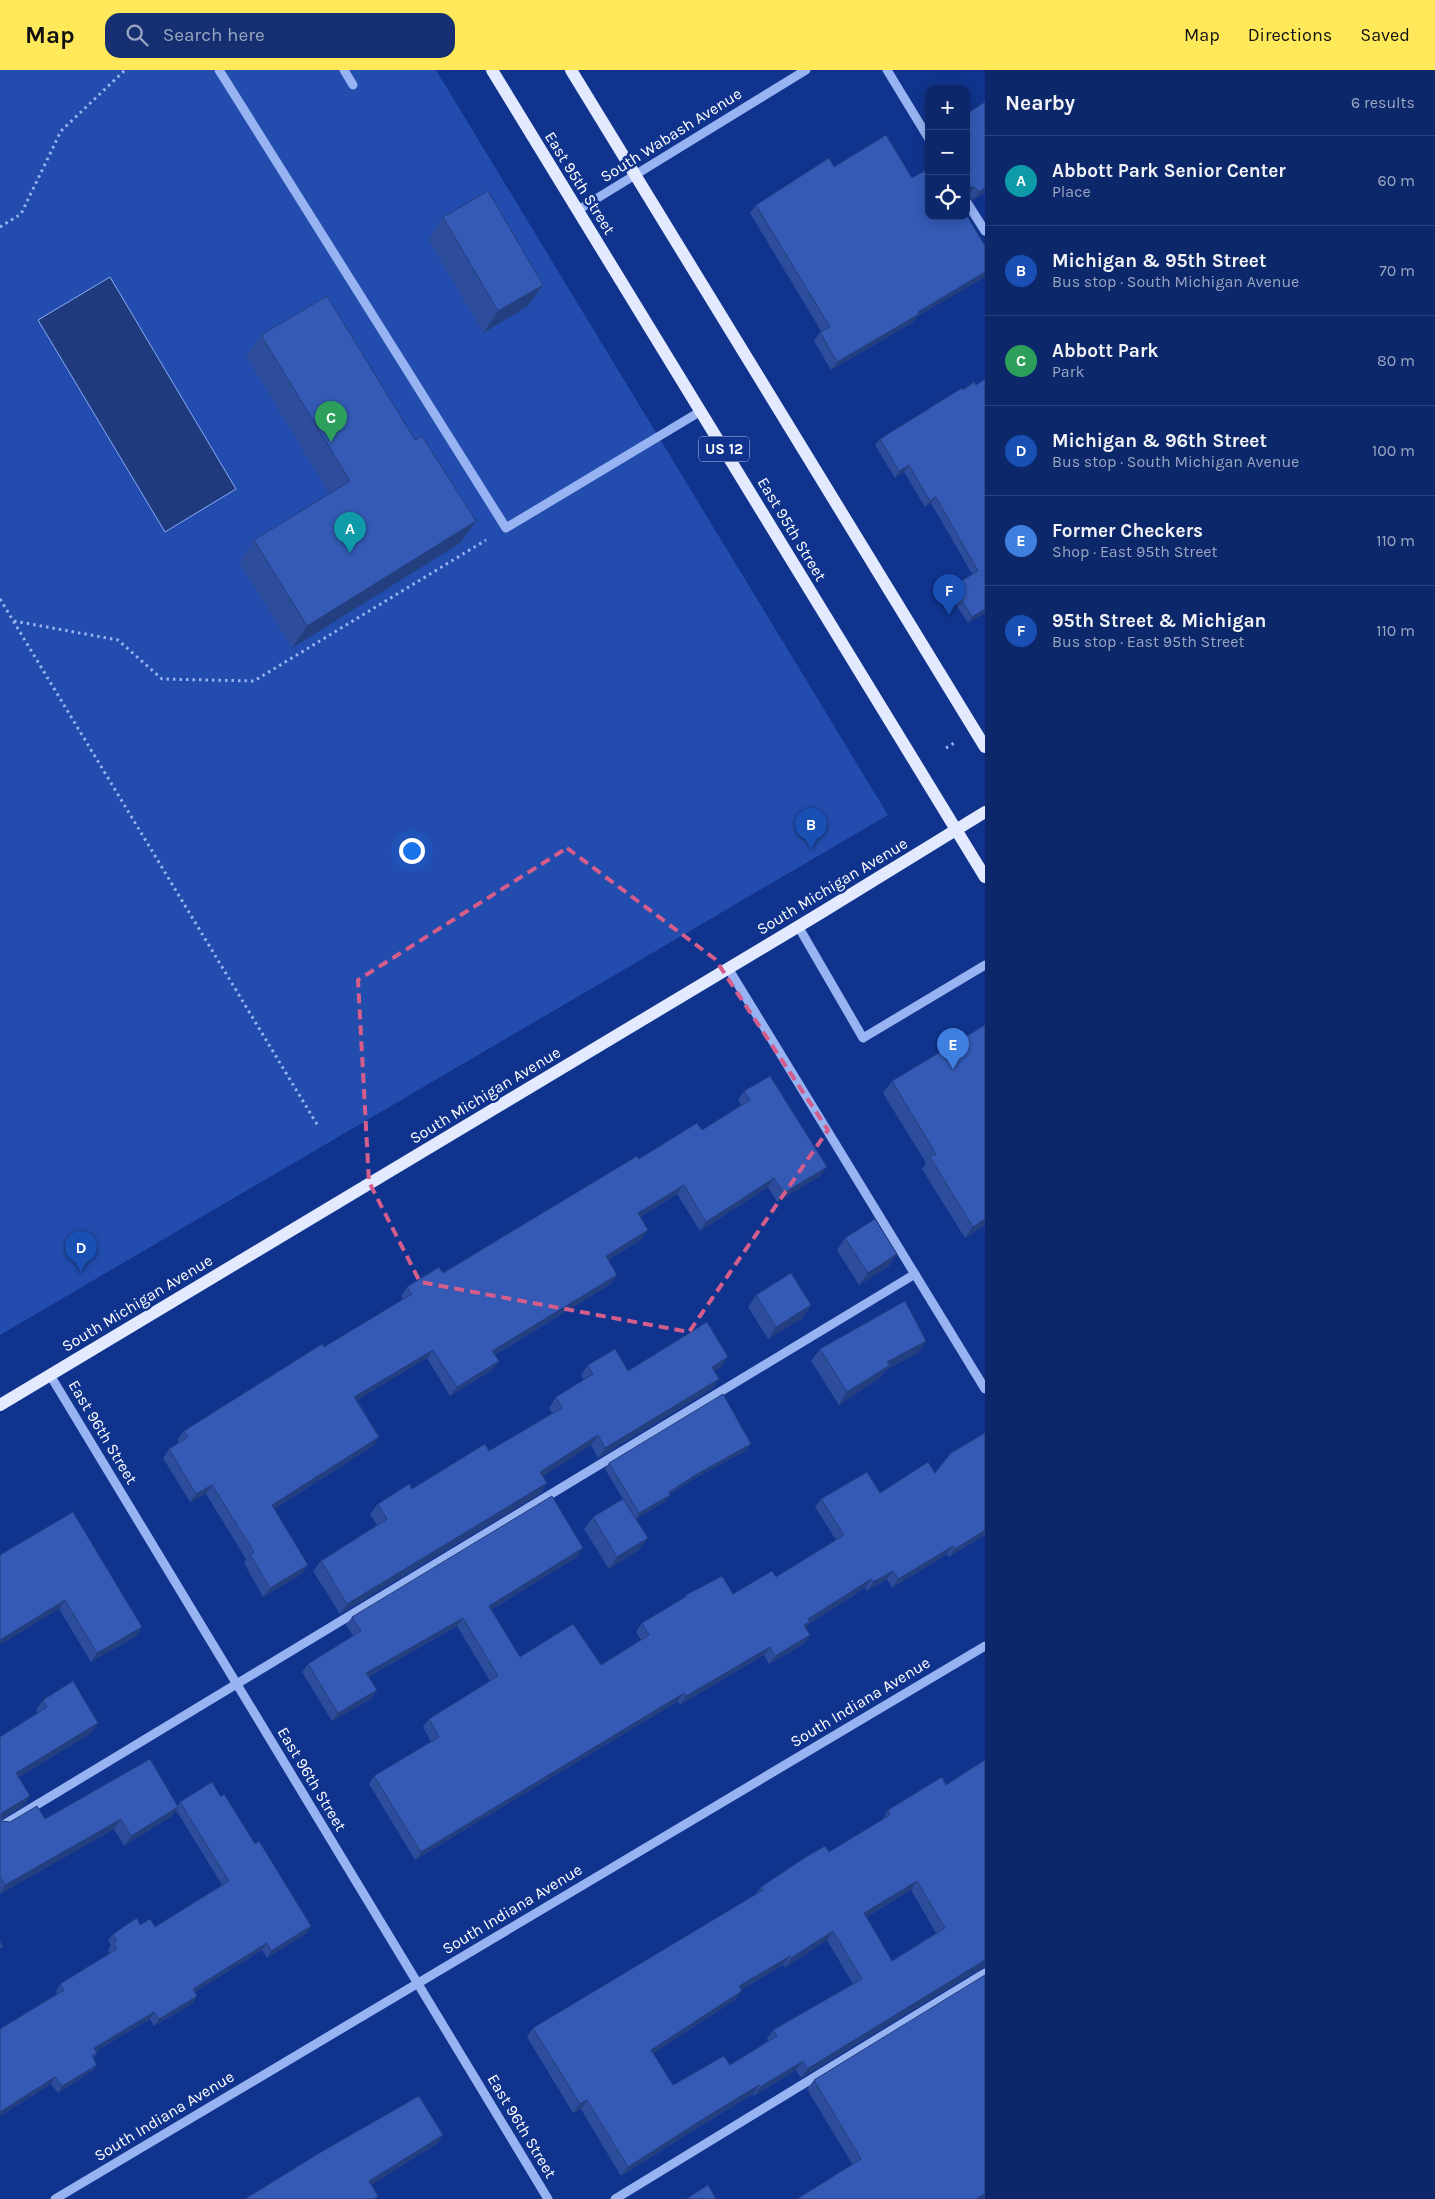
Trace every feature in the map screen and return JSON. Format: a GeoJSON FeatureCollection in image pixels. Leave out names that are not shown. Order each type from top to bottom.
{"type":"FeatureCollection","features":[{"type":"Feature","properties":{"kind":"main road","name":"East 95th Street"},"geometry":{"type":"LineString","coordinates":[[492,70],[985,877]]}},
{"type":"Feature","properties":{"kind":"main road"},"geometry":{"type":"LineString","coordinates":[[571,70],[985,747]]}},
{"type":"Feature","properties":{"kind":"main road","name":"South Michigan Avenue"},"geometry":{"type":"LineString","coordinates":[[0,1405],[985,812]]}},
{"type":"Feature","properties":{"kind":"street"},"geometry":{"type":"LineString","coordinates":[[219,70],[506,528],[701,411]]}},
{"type":"Feature","properties":{"kind":"street"},"geometry":{"type":"LineString","coordinates":[[344,70],[353,85]]}},
{"type":"Feature","properties":{"kind":"street","name":"South Wabash Avenue"},"geometry":{"type":"LineString","coordinates":[[578,210],[806,70]]}},
{"type":"Feature","properties":{"kind":"street"},"geometry":{"type":"LineString","coordinates":[[887,70],[925,132]]}},
{"type":"Feature","properties":{"kind":"street"},"geometry":{"type":"LineString","coordinates":[[970,207],[985,231]]}},
{"type":"Feature","properties":{"kind":"street"},"geometry":{"type":"LineString","coordinates":[[798,926],[863,1038],[985,965]]}},
{"type":"Feature","properties":{"kind":"street"},"geometry":{"type":"LineString","coordinates":[[728,968],[985,1389]]}},
{"type":"Feature","properties":{"kind":"street"},"geometry":{"type":"LineString","coordinates":[[0,1827],[915,1274]]}},
{"type":"Feature","properties":{"kind":"street","name":"East 96th Street"},"geometry":{"type":"LineString","coordinates":[[50,1375],[548,2199]]}},
{"type":"Feature","properties":{"kind":"street","name":"South Indiana Avenue"},"geometry":{"type":"LineString","coordinates":[[55,2199],[985,1646]]}},
{"type":"Feature","properties":{"kind":"street"},"geometry":{"type":"LineString","coordinates":[[615,2199],[985,1973]]}},
{"type":"Feature","properties":{"kind":"path"},"geometry":{"type":"LineString","coordinates":[[0,227],[21,214],[62,131],[125,70]]}},
{"type":"Feature","properties":{"kind":"path"},"geometry":{"type":"LineString","coordinates":[[14,621],[118,640],[162,679],[254,681],[506,528]]}},
{"type":"Feature","properties":{"kind":"path"},"geometry":{"type":"LineString","coordinates":[[0,599],[318,1126]]}},
{"type":"Feature","properties":{"kind":"highlighted area"},"geometry":{"type":"Polygon","coordinates":[[[567,848],[715,959],[828,1130],[689,1332],[420,1282],[369,1182],[358,980],[567,848]]]}},
{"type":"Feature","properties":{"kind":"shaded area"},"geometry":{"type":"Polygon","coordinates":[[[0,70],[436,70],[888,815],[0,1335],[0,70]]]}},
{"type":"Feature","properties":{"kind":"shaded area"},"geometry":{"type":"Polygon","coordinates":[[[110,277],[236,489],[165,532],[38,320],[110,277]]]}},
{"type":"Feature","properties":{"kind":"building"},"geometry":{"type":"Polygon","coordinates":[[[985,102],[985,188],[979,192],[974,187],[970,187],[970,111],[985,102]]]}},
{"type":"Feature","properties":{"kind":"building"},"geometry":{"type":"Polygon","coordinates":[[[886,135],[912,178],[925,170],[925,220],[970,220],[985,246],[985,272],[918,312],[919,314],[837,362],[820,332],[830,327],[756,205],[829,158],[834,167],[886,135]]]}},
{"type":"Feature","properties":{"kind":"building"},"geometry":{"type":"Polygon","coordinates":[[[488,191],[543,285],[498,311],[443,217],[488,191]]]}},
{"type":"Feature","properties":{"kind":"building"},"geometry":{"type":"Polygon","coordinates":[[[327,296],[415,440],[422,436],[476,521],[307,626],[254,540],[350,481],[261,335],[327,296]]]}},
{"type":"Feature","properties":{"kind":"building"},"geometry":{"type":"Polygon","coordinates":[[[985,379],[985,609],[972,617],[953,586],[978,571],[936,497],[930,501],[909,465],[899,471],[880,439],[962,388],[963,390],[974,382],[976,385],[985,379]]]}},
{"type":"Feature","properties":{"kind":"building"},"geometry":{"type":"Polygon","coordinates":[[[985,1025],[985,1219],[973,1227],[930,1157],[936,1154],[892,1081],[985,1025]]]}},
{"type":"Feature","properties":{"kind":"building"},"geometry":{"type":"Polygon","coordinates":[[[770,1076],[827,1167],[784,1193],[774,1178],[706,1222],[684,1185],[638,1213],[648,1230],[606,1256],[617,1275],[492,1351],[499,1361],[457,1387],[433,1350],[354,1397],[379,1437],[272,1505],[308,1565],[270,1588],[250,1554],[254,1552],[212,1485],[196,1494],[169,1449],[188,1437],[184,1431],[322,1344],[324,1347],[412,1294],[407,1287],[439,1267],[443,1273],[637,1156],[639,1159],[697,1123],[702,1130],[750,1100],[744,1091],[770,1076]]]}},
{"type":"Feature","properties":{"kind":"building"},"geometry":{"type":"Polygon","coordinates":[[[875,1219],[897,1254],[868,1273],[845,1238],[875,1219]]]}},
{"type":"Feature","properties":{"kind":"building"},"geometry":{"type":"Polygon","coordinates":[[[791,1273],[811,1305],[776,1327],[756,1295],[791,1273]]]}},
{"type":"Feature","properties":{"kind":"building"},"geometry":{"type":"Polygon","coordinates":[[[905,1301],[926,1341],[887,1362],[890,1365],[847,1392],[820,1349],[905,1301]]]}},
{"type":"Feature","properties":{"kind":"building"},"geometry":{"type":"Polygon","coordinates":[[[707,1322],[728,1357],[712,1367],[719,1379],[605,1448],[598,1435],[540,1472],[547,1483],[347,1604],[321,1561],[387,1519],[378,1504],[409,1484],[412,1489],[485,1444],[489,1451],[562,1408],[556,1397],[593,1374],[588,1365],[615,1349],[628,1371],[707,1322]]]}},
{"type":"Feature","properties":{"kind":"building"},"geometry":{"type":"Polygon","coordinates":[[[723,1394],[751,1444],[697,1474],[669,1492],[670,1495],[639,1513],[609,1463],[723,1394]]]}},
{"type":"Feature","properties":{"kind":"building"},"geometry":{"type":"Polygon","coordinates":[[[985,1433],[985,1530],[955,1549],[953,1546],[898,1579],[893,1571],[873,1582],[871,1579],[808,1619],[810,1622],[804,1625],[810,1635],[775,1656],[770,1647],[686,1696],[684,1693],[421,1852],[374,1776],[439,1737],[429,1719],[498,1676],[463,1618],[366,1673],[377,1690],[338,1713],[308,1664],[361,1631],[352,1617],[552,1496],[583,1548],[489,1606],[520,1657],[573,1624],[601,1665],[649,1635],[642,1623],[686,1595],[722,1576],[733,1594],[772,1571],[776,1577],[844,1535],[821,1499],[867,1472],[880,1493],[928,1462],[935,1473],[951,1453],[985,1433]]]}},
{"type":"Feature","properties":{"kind":"building"},"geometry":{"type":"Polygon","coordinates":[[[623,1499],[648,1538],[617,1557],[593,1517],[623,1499]]]}},
{"type":"Feature","properties":{"kind":"building"},"geometry":{"type":"Polygon","coordinates":[[[73,1512],[142,1627],[97,1653],[65,1600],[0,1640],[0,1555],[73,1512]]]}},
{"type":"Feature","properties":{"kind":"building"},"geometry":{"type":"Polygon","coordinates":[[[73,1681],[98,1723],[16,1773],[30,1796],[3,1812],[2,1821],[10,1822],[37,1806],[45,1819],[150,1759],[178,1807],[131,1836],[121,1819],[5,1885],[0,1877],[0,1737],[47,1707],[43,1700],[73,1681]]]}},
{"type":"Feature","properties":{"kind":"building"},"geometry":{"type":"Polygon","coordinates":[[[985,1760],[985,1960],[807,2069],[803,2061],[760,2087],[759,2085],[628,2167],[587,2100],[580,2104],[533,2028],[763,1890],[761,1887],[806,1857],[825,1846],[829,1852],[890,1815],[888,1810],[942,1777],[946,1785],[985,1760]],[[917,1881],[864,1913],[892,1961],[945,1928],[917,1881]],[[833,1931],[791,1958],[790,1956],[739,1986],[742,1991],[651,2050],[673,2085],[724,2056],[730,2065],[777,2036],[773,2030],[862,1979],[833,1931]]]}},
{"type":"Feature","properties":{"kind":"building"},"geometry":{"type":"Polygon","coordinates":[[[212,1782],[221,1797],[224,1794],[255,1844],[259,1841],[311,1926],[271,1951],[267,1943],[193,1989],[197,1996],[159,2019],[154,2012],[94,2048],[97,2053],[92,2056],[97,2065],[62,2086],[55,2077],[0,2112],[0,2029],[64,1990],[60,1984],[117,1949],[113,1943],[117,1941],[113,1934],[137,1918],[140,1925],[150,1919],[155,1927],[229,1881],[180,1802],[212,1782]]]}},
{"type":"Feature","properties":{"kind":"building"},"geometry":{"type":"Polygon","coordinates":[[[985,1975],[985,2194],[976,2199],[797,2199],[861,2159],[814,2080],[985,1975]]]}},
{"type":"Feature","properties":{"kind":"building"},"geometry":{"type":"Polygon","coordinates":[[[419,2096],[443,2135],[369,2181],[378,2196],[374,2199],[245,2199],[321,2152],[419,2096]]]}},
{"type":"Feature","properties":{"kind":"building"},"geometry":{"type":"Polygon","coordinates":[[[708,2185],[716,2199],[686,2199],[708,2185]]]}},
{"type":"Feature","properties":{"kind":"place","name":"Abbott Park"},"geometry":{"type":"Point","coordinates":[331,442]}},
{"type":"Feature","properties":{"kind":"place","name":"Abbott Park Senior Center"},"geometry":{"type":"Point","coordinates":[350,553]}},
{"type":"Feature","properties":{"kind":"place","name":"95th Street & Michigan"},"geometry":{"type":"Point","coordinates":[949,615]}},
{"type":"Feature","properties":{"kind":"place","name":"Michigan & 95th Street"},"geometry":{"type":"Point","coordinates":[811,849]}},
{"type":"Feature","properties":{"kind":"place","name":"Former Checkers"},"geometry":{"type":"Point","coordinates":[953,1069]}},
{"type":"Feature","properties":{"kind":"place","name":"Michigan & 96th Street"},"geometry":{"type":"Point","coordinates":[81,1272]}}]}
